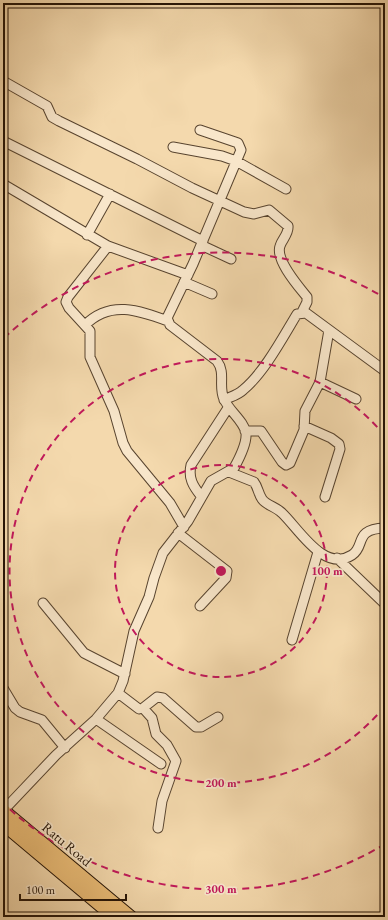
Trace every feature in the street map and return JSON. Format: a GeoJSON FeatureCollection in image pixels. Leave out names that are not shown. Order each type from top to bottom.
{"type":"FeatureCollection","features":[{"type":"Feature","properties":{"kind":"main road","name":"Ratu Road"},"geometry":{"type":"LineString","coordinates":[[3,810],[131,917]]}},
{"type":"Feature","properties":{"kind":"main road","name":"Ratu Road"},"geometry":{"type":"LineString","coordinates":[[3,824],[114,917]]}},
{"type":"Feature","properties":{"kind":"street"},"geometry":{"type":"LineString","coordinates":[[3,81],[47,106],[55,119],[219,201],[249,213],[269,210],[288,226],[288,232],[280,244],[279,250],[293,280],[307,297],[307,302],[302,312],[297,314],[268,360],[249,384],[226,404],[191,465],[191,482],[201,496]]}},
{"type":"Feature","properties":{"kind":"street"},"geometry":{"type":"LineString","coordinates":[[3,810],[96,719],[118,693],[125,674],[134,631],[149,597],[166,548],[181,530],[201,496],[215,478],[229,472],[234,468],[245,440],[245,431],[226,404],[221,391],[222,372],[217,361],[170,325],[167,316],[202,243],[241,148],[238,142],[200,130]]}},
{"type":"Feature","properties":{"kind":"street"},"geometry":{"type":"LineString","coordinates":[[3,141],[110,194],[231,259]]}},
{"type":"Feature","properties":{"kind":"street"},"geometry":{"type":"LineString","coordinates":[[173,147],[222,156],[236,161],[286,188]]}},
{"type":"Feature","properties":{"kind":"street"},"geometry":{"type":"LineString","coordinates":[[3,184],[108,246],[186,279],[212,294]]}},
{"type":"Feature","properties":{"kind":"street"},"geometry":{"type":"LineString","coordinates":[[87,234],[110,194]]}},
{"type":"Feature","properties":{"kind":"street"},"geometry":{"type":"LineString","coordinates":[[108,246],[66,299],[69,308],[85,324],[91,336],[90,357],[114,411],[123,443],[127,451],[170,503],[181,530],[227,571],[226,578],[200,606]]}},
{"type":"Feature","properties":{"kind":"street"},"geometry":{"type":"LineString","coordinates":[[85,324],[95,315],[118,309],[141,312],[168,321]]}},
{"type":"Feature","properties":{"kind":"street"},"geometry":{"type":"LineString","coordinates":[[302,312],[306,313],[385,371]]}},
{"type":"Feature","properties":{"kind":"street"},"geometry":{"type":"LineString","coordinates":[[245,431],[261,431],[280,460],[286,465],[290,463],[304,426],[305,411],[320,382],[328,330]]}},
{"type":"Feature","properties":{"kind":"street"},"geometry":{"type":"LineString","coordinates":[[320,382],[356,399]]}},
{"type":"Feature","properties":{"kind":"street"},"geometry":{"type":"LineString","coordinates":[[304,426],[331,438],[339,444],[340,449],[325,497]]}},
{"type":"Feature","properties":{"kind":"street"},"geometry":{"type":"LineString","coordinates":[[229,472],[254,482],[262,499],[281,511],[318,552],[329,557],[345,558],[355,553],[360,539],[368,531],[385,528]]}},
{"type":"Feature","properties":{"kind":"street"},"geometry":{"type":"LineString","coordinates":[[292,640],[318,552]]}},
{"type":"Feature","properties":{"kind":"street"},"geometry":{"type":"LineString","coordinates":[[337,558],[385,604]]}},
{"type":"Feature","properties":{"kind":"street"},"geometry":{"type":"LineString","coordinates":[[43,603],[84,653],[125,674]]}},
{"type":"Feature","properties":{"kind":"street"},"geometry":{"type":"LineString","coordinates":[[3,688],[15,708],[20,712],[42,720],[65,748]]}},
{"type":"Feature","properties":{"kind":"street"},"geometry":{"type":"LineString","coordinates":[[118,693],[134,707],[143,708],[152,718],[156,734],[167,745],[176,761],[163,796],[158,828]]}},
{"type":"Feature","properties":{"kind":"street"},"geometry":{"type":"LineString","coordinates":[[143,708],[153,699],[161,697],[196,727],[201,727],[218,717]]}},
{"type":"Feature","properties":{"kind":"street"},"geometry":{"type":"LineString","coordinates":[[96,719],[161,764]]}}]}
